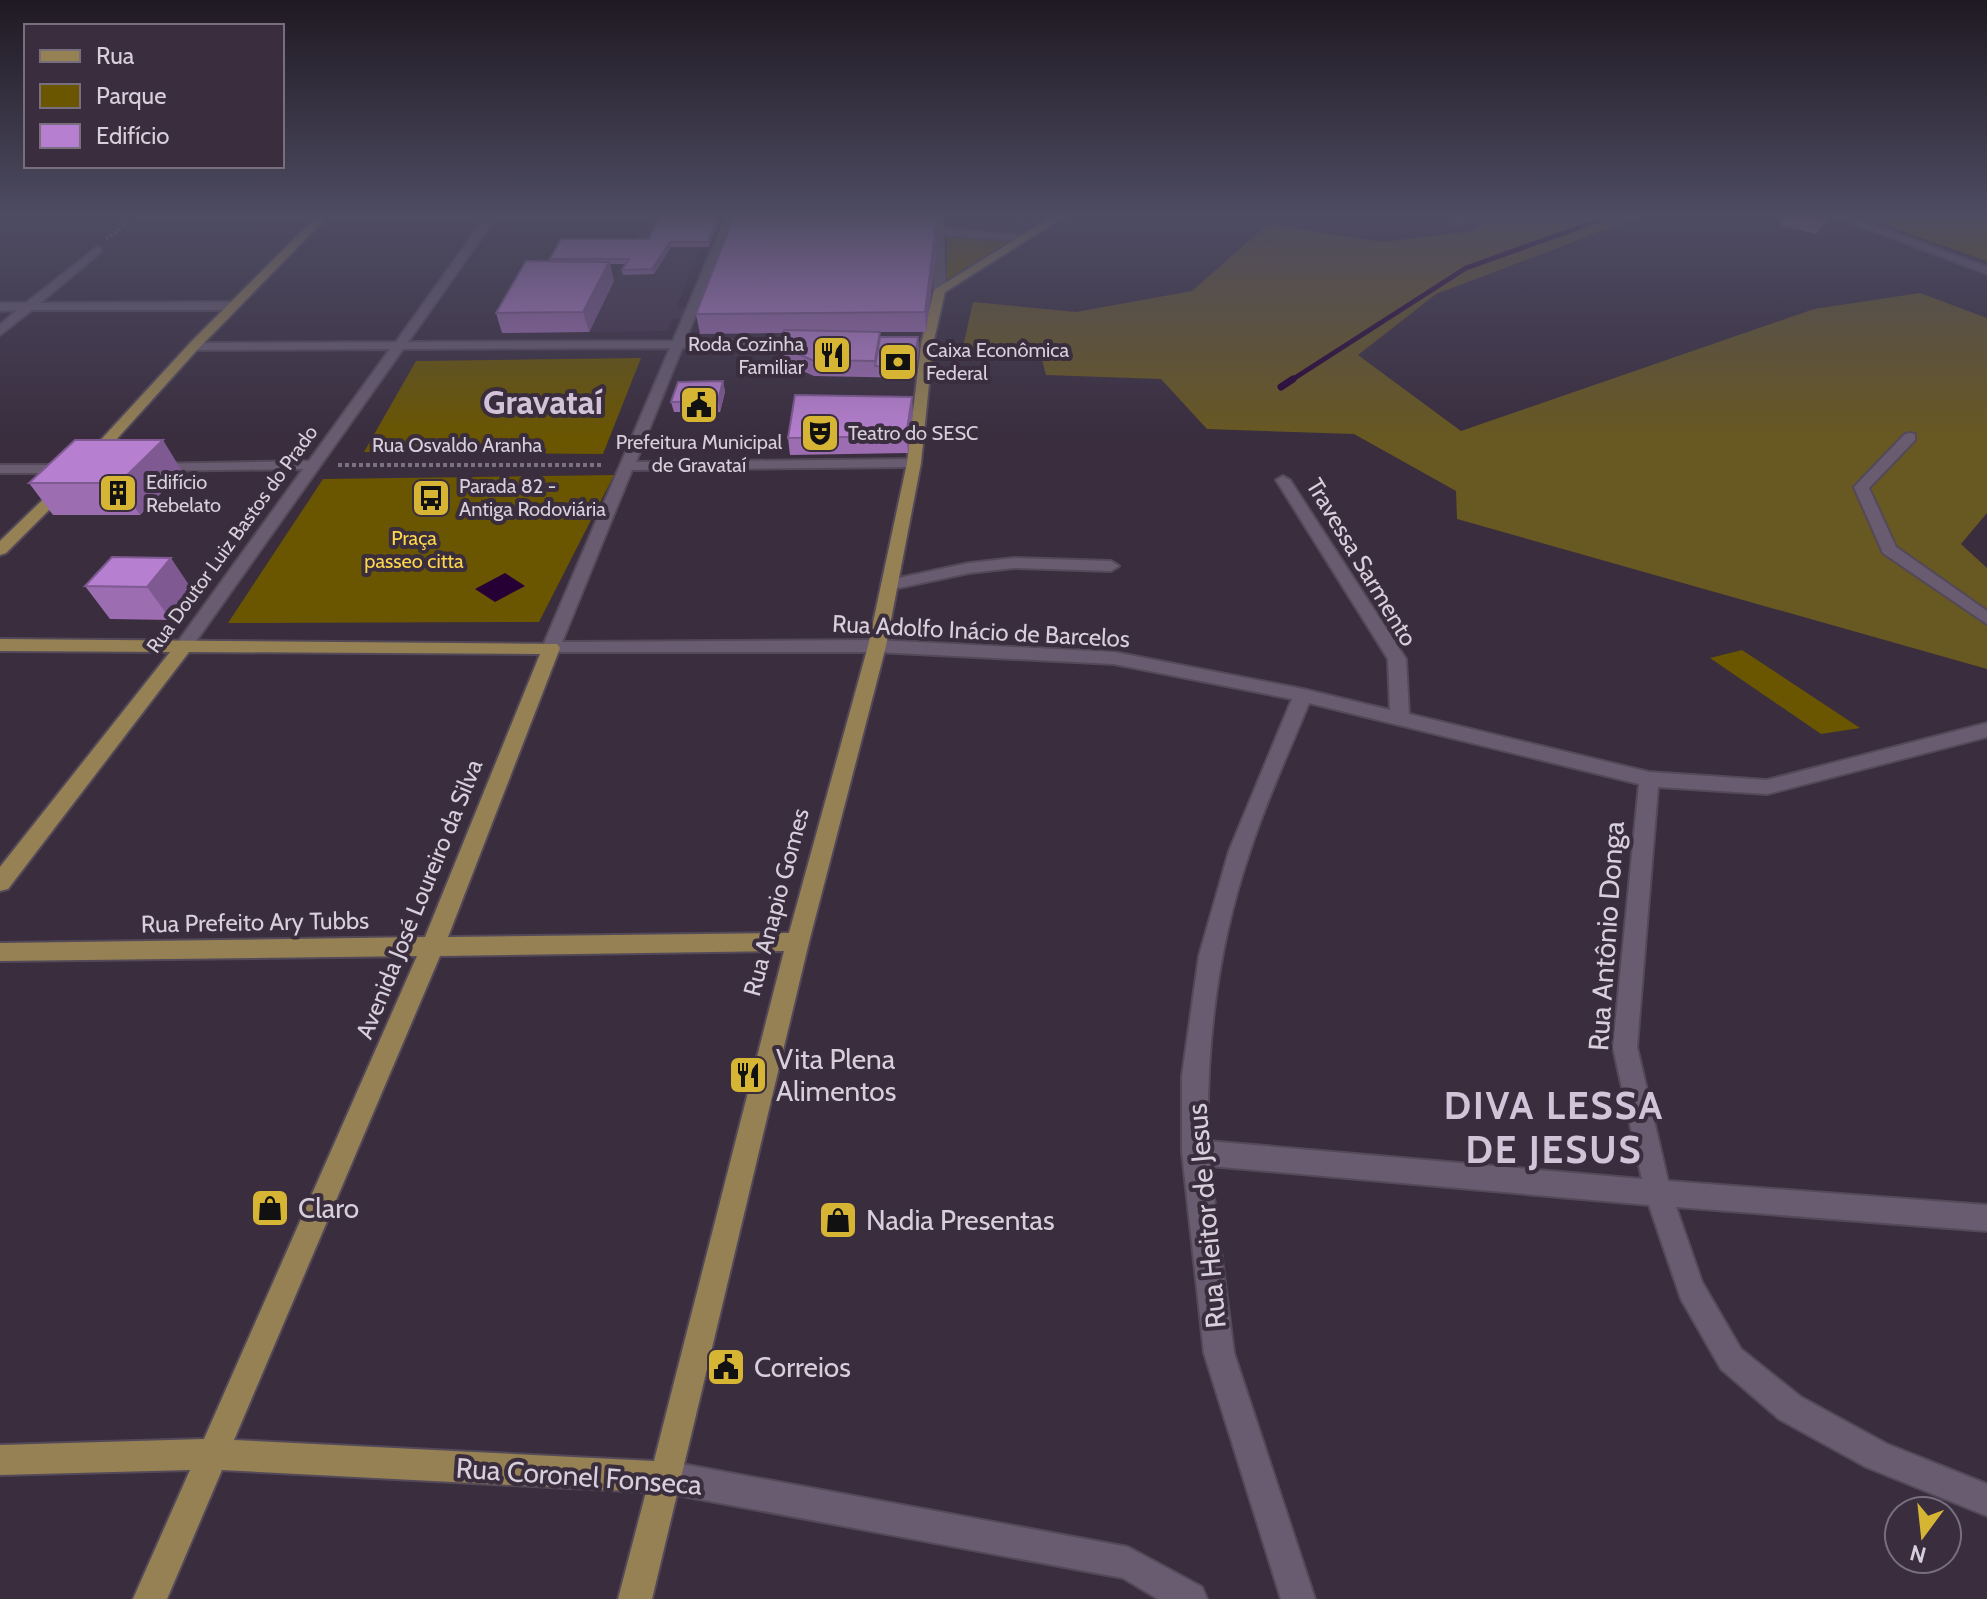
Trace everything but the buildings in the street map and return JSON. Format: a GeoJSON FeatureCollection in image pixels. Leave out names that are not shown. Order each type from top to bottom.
{"type":"FeatureCollection","features":[{"type":"Feature","properties":{"kind":"main road"},"geometry":{"type":"LineString","coordinates":[[0,550],[90,468],[194,346],[248,291]]}},
{"type":"Feature","properties":{"kind":"main road","name":"Rua Anapio Gomes"},"geometry":{"type":"LineString","coordinates":[[635,1599],[798,942],[877,646],[914,463],[920,344],[940,291]]}},
{"type":"Feature","properties":{"kind":"main road","name":"Rua Adolfo Inácio de Barcelos"},"geometry":{"type":"LineString","coordinates":[[0,645],[551,648]]}},
{"type":"Feature","properties":{"kind":"main road","name":"Rua Doutor Luiz Bastos do Prado"},"geometry":{"type":"LineString","coordinates":[[0,883],[183,647]]}},
{"type":"Feature","properties":{"kind":"main road","name":"Avenida José Loureiro da Silva"},"geometry":{"type":"LineString","coordinates":[[150,1599],[433,946],[551,648]]}},
{"type":"Feature","properties":{"kind":"main road","name":"Rua Prefeito Ary Tubbs"},"geometry":{"type":"LineString","coordinates":[[0,952],[798,942]]}},
{"type":"Feature","properties":{"kind":"main road","name":"Rua Coronel Fonseca"},"geometry":{"type":"LineString","coordinates":[[0,1460],[212,1454],[666,1477]]}},
{"type":"Feature","properties":{"kind":"street"},"geometry":{"type":"LineString","coordinates":[[0,331],[49,291]]}},
{"type":"Feature","properties":{"kind":"street","name":"Rua Doutor Luiz Bastos do Prado"},"geometry":{"type":"LineString","coordinates":[[183,647],[439,291]]}},
{"type":"Feature","properties":{"kind":"street","name":"Avenida José Loureiro da Silva"},"geometry":{"type":"LineString","coordinates":[[551,648],[700,291]]}},
{"type":"Feature","properties":{"kind":"street"},"geometry":{"type":"LineString","coordinates":[[0,307],[233,306]]}},
{"type":"Feature","properties":{"kind":"street"},"geometry":{"type":"LineString","coordinates":[[194,346],[398,349],[818,344]]}},
{"type":"Feature","properties":{"kind":"street"},"geometry":{"type":"LineString","coordinates":[[1910,437],[1861,487],[1889,550],[1987,619]]}},
{"type":"Feature","properties":{"kind":"street"},"geometry":{"type":"LineString","coordinates":[[629,466],[914,463]]}},
{"type":"Feature","properties":{"kind":"street"},"geometry":{"type":"LineString","coordinates":[[144,468],[312,465]]}},
{"type":"Feature","properties":{"kind":"street"},"geometry":{"type":"LineString","coordinates":[[0,469],[90,468]]}},
{"type":"Feature","properties":{"kind":"street","name":"Travessa Sarmento"},"geometry":{"type":"LineString","coordinates":[[1283,480],[1397,659],[1400,718]]}},
{"type":"Feature","properties":{"kind":"street"},"geometry":{"type":"LineString","coordinates":[[889,585],[969,568],[1014,563],[1111,566]]}},
{"type":"Feature","properties":{"kind":"street","name":"Rua Adolfo Inácio de Barcelos"},"geometry":{"type":"LineString","coordinates":[[551,648],[877,646],[1114,658],[1303,695],[1649,779],[1767,787],[1987,730]]}},
{"type":"Feature","properties":{"kind":"street","name":"Rua Heitor de Jesus"},"geometry":{"type":"LineString","coordinates":[[1298,1599],[1219,1353],[1195,1152],[1194,1076],[1210,956],[1239,851],[1303,695]]}},
{"type":"Feature","properties":{"kind":"street","name":"Rua Antônio Donga"},"geometry":{"type":"LineString","coordinates":[[1649,779],[1625,1047],[1658,1193],[1691,1289],[1731,1359],[1790,1408],[1877,1456],[1987,1500]]}},
{"type":"Feature","properties":{"kind":"street"},"geometry":{"type":"LineString","coordinates":[[1195,1152],[1658,1193],[1987,1218]]}},
{"type":"Feature","properties":{"kind":"street","name":"Rua Coronel Fonseca"},"geometry":{"type":"LineString","coordinates":[[666,1477],[1128,1563],[1190,1599]]}},
{"type":"Feature","properties":{"kind":"path","name":"Rua Osvaldo Aranha"},"geometry":{"type":"LineString","coordinates":[[312,465],[629,466]]}},
{"type":"Feature","properties":{"kind":"shaded area"},"geometry":{"type":"Polygon","coordinates":[[[610,291],[683,291],[677,307],[710,308],[705,319],[672,318],[667,331],[589,332],[610,291]]]}},
{"type":"Feature","properties":{"kind":"shaded area"},"geometry":{"type":"Polygon","coordinates":[[[1192,291],[1445,291],[1436,294],[1358,355],[1461,431],[1814,309],[1920,293],[1987,318],[1987,513],[1961,544],[1987,568],[1987,669],[1457,519],[1456,491],[1354,434],[1207,429],[1161,379],[1046,375],[1042,360],[961,356],[973,302],[1076,312],[1192,291]]]}},
{"type":"Feature","properties":{"kind":"shaded area"},"geometry":{"type":"Polygon","coordinates":[[[505,573],[525,586],[495,602],[475,589],[505,573]]]}},
{"type":"Feature","properties":{"kind":"green space"},"geometry":{"type":"Polygon","coordinates":[[[641,358],[603,454],[364,452],[416,361],[641,358]]]}},
{"type":"Feature","properties":{"kind":"green space","name":"Praça passeo citta"},"geometry":{"type":"Polygon","coordinates":[[[614,475],[539,622],[228,623],[323,479],[614,475]]]}},
{"type":"Feature","properties":{"kind":"green space"},"geometry":{"type":"Polygon","coordinates":[[[1742,650],[1860,728],[1821,734],[1710,658],[1742,650]]]}},
{"type":"Feature","properties":{"kind":"waterway"},"geometry":{"type":"LineString","coordinates":[[1290,381],[1431,291]]}},
{"type":"Feature","properties":{"kind":"waterway"},"geometry":{"type":"LineString","coordinates":[[1281,387],[1290,381]]}},
{"type":"Feature","properties":{"kind":"place","name":"Roda Cozinha Familiar"},"geometry":{"type":"Point","coordinates":[832,355]}},
{"type":"Feature","properties":{"kind":"place","name":"Caixa Econômica Federal"},"geometry":{"type":"Point","coordinates":[898,362]}},
{"type":"Feature","properties":{"kind":"place","name":"Prefeitura Municipal de Gravataí"},"geometry":{"type":"Point","coordinates":[699,405]}},
{"type":"Feature","properties":{"kind":"place","name":"Teatro do SESC"},"geometry":{"type":"Point","coordinates":[820,433]}},
{"type":"Feature","properties":{"kind":"place","name":"Edifício Rebelato"},"geometry":{"type":"Point","coordinates":[118,493]}},
{"type":"Feature","properties":{"kind":"place","name":"Parada 82 - Antiga Rodoviária"},"geometry":{"type":"Point","coordinates":[431,498]}},
{"type":"Feature","properties":{"kind":"place","name":"Vita Plena Alimentos"},"geometry":{"type":"Point","coordinates":[748,1075]}},
{"type":"Feature","properties":{"kind":"place","name":"Claro"},"geometry":{"type":"Point","coordinates":[270,1208]}},
{"type":"Feature","properties":{"kind":"place","name":"Nadia Presentas"},"geometry":{"type":"Point","coordinates":[838,1220]}},
{"type":"Feature","properties":{"kind":"place","name":"Correios"},"geometry":{"type":"Point","coordinates":[726,1367]}},
{"type":"Feature","properties":{"kind":"district","name":"Gravataí"},"geometry":{"type":"Point","coordinates":[543,402]}},
{"type":"Feature","properties":{"kind":"district","name":"DIVA LESSA DE JESUS"},"geometry":{"type":"Point","coordinates":[1554,1127]}}]}
